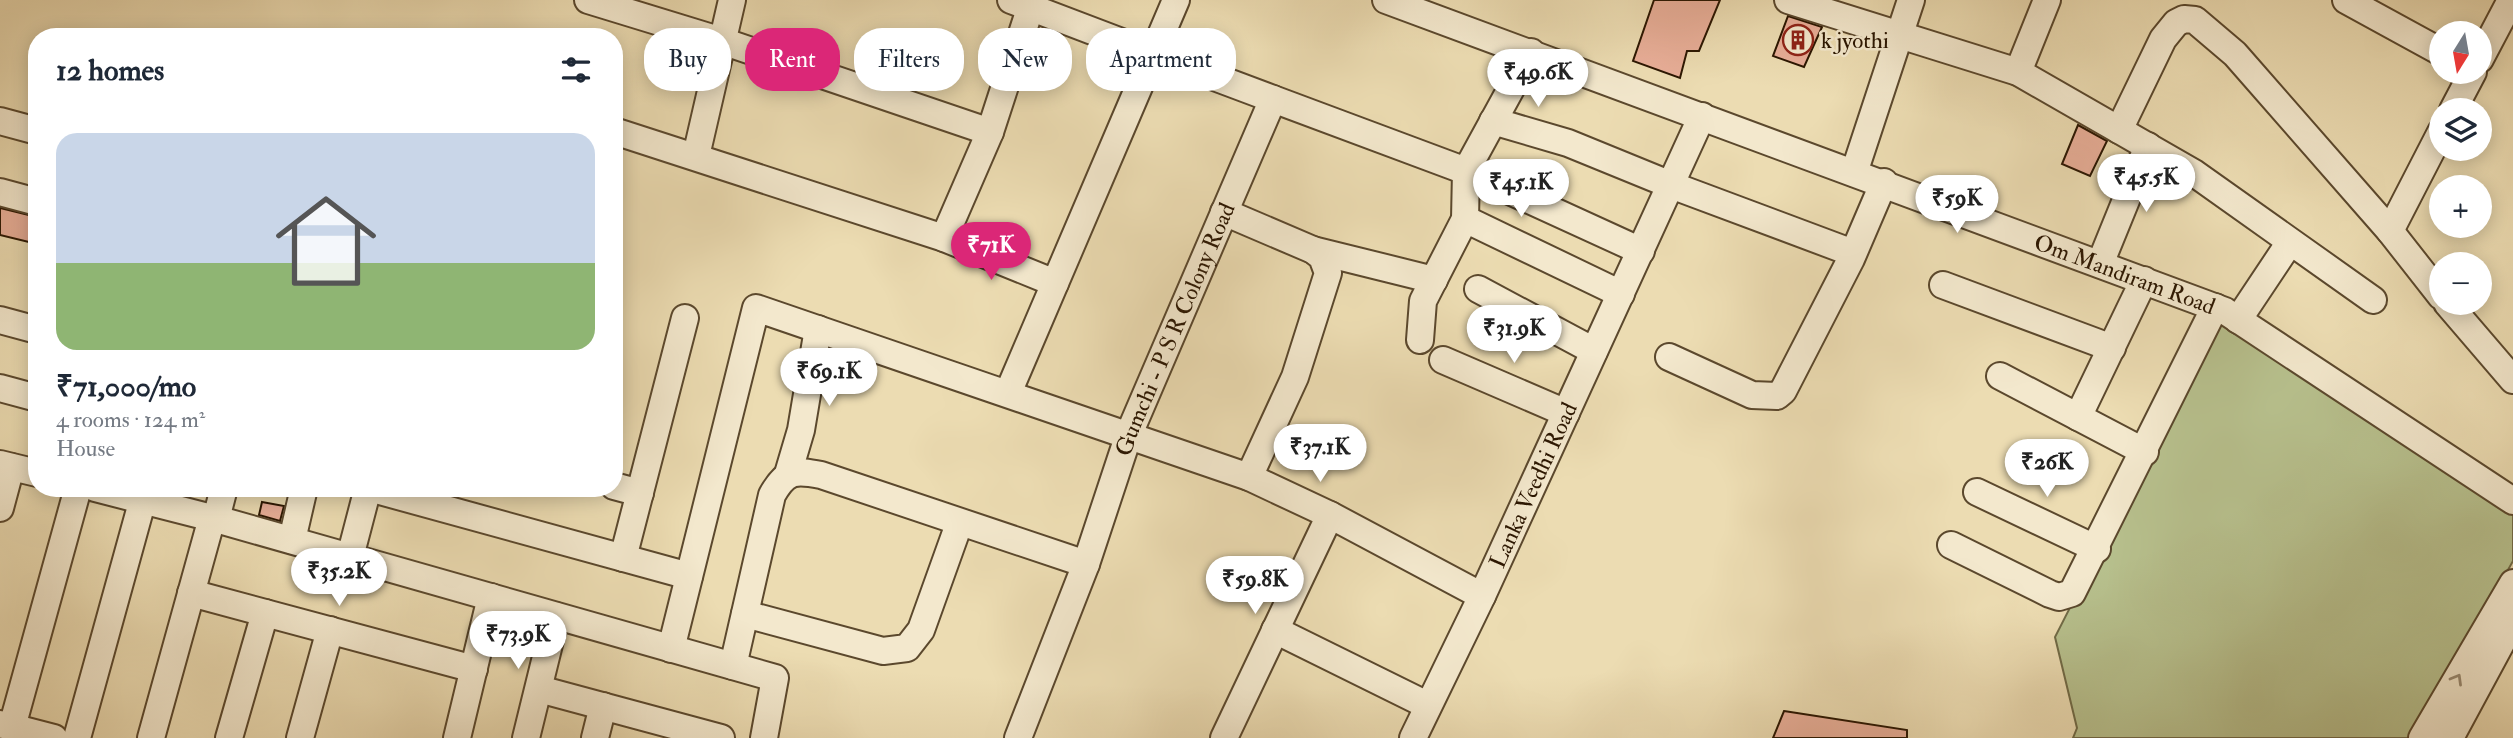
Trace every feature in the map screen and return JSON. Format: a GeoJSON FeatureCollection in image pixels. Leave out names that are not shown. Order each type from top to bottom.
{"type":"FeatureCollection","features":[{"type":"Feature","properties":{"kind":"street"},"geometry":{"type":"LineString","coordinates":[[588,0],[680,28]]}},
{"type":"Feature","properties":{"kind":"street"},"geometry":{"type":"LineString","coordinates":[[725,28],[732,0]]}},
{"type":"Feature","properties":{"kind":"street"},"geometry":{"type":"LineString","coordinates":[[1164,28],[1176,0]]}},
{"type":"Feature","properties":{"kind":"street","name":"Om Mandiram Road"},"geometry":{"type":"LineString","coordinates":[[1386,0],[1884,183],[2227,313],[2513,501]]}},
{"type":"Feature","properties":{"kind":"street"},"geometry":{"type":"LineString","coordinates":[[1788,0],[1899,37],[2018,72],[2194,173],[2373,300]]}},
{"type":"Feature","properties":{"kind":"street"},"geometry":{"type":"LineString","coordinates":[[1854,173],[1910,0]]}},
{"type":"Feature","properties":{"kind":"street"},"geometry":{"type":"LineString","coordinates":[[2018,72],[2047,0]]}},
{"type":"Feature","properties":{"kind":"street"},"geometry":{"type":"LineString","coordinates":[[2346,0],[2429,45]]}},
{"type":"Feature","properties":{"kind":"street"},"geometry":{"type":"LineString","coordinates":[[2492,36],[2511,0]]}},
{"type":"Feature","properties":{"kind":"street"},"geometry":{"type":"LineString","coordinates":[[944,238],[990,132],[1021,4],[1086,29]]}},
{"type":"Feature","properties":{"kind":"street"},"geometry":{"type":"LineString","coordinates":[[2119,130],[2163,39],[2176,23],[2184,19],[2189,10],[2235,54],[2390,230],[2429,280]]}},
{"type":"Feature","properties":{"kind":"street"},"geometry":{"type":"LineString","coordinates":[[731,44],[990,132]]}},
{"type":"Feature","properties":{"kind":"street"},"geometry":{"type":"LineString","coordinates":[[1420,340],[1423,300],[1465,219],[1466,171],[1531,52]]}},
{"type":"Feature","properties":{"kind":"street"},"geometry":{"type":"LineString","coordinates":[[1236,85],[1466,171],[1641,251]]}},
{"type":"Feature","properties":{"kind":"street"},"geometry":{"type":"LineString","coordinates":[[696,156],[711,91]]}},
{"type":"Feature","properties":{"kind":"street"},"geometry":{"type":"LineString","coordinates":[[1008,393],[1137,91]]}},
{"type":"Feature","properties":{"kind":"street","name":"Gumchi - P S R Colony Road"},"geometry":{"type":"LineString","coordinates":[[1018,738],[1086,564],[1129,434],[1273,99]]}},
{"type":"Feature","properties":{"kind":"street","name":"Lanka Veedhi Road"},"geometry":{"type":"LineString","coordinates":[[1413,738],[1482,596],[1702,116]]}},
{"type":"Feature","properties":{"kind":"street"},"geometry":{"type":"LineString","coordinates":[[0,121],[28,129]]}},
{"type":"Feature","properties":{"kind":"street"},"geometry":{"type":"LineString","coordinates":[[1493,121],[1568,143],[1853,253]]}},
{"type":"Feature","properties":{"kind":"street"},"geometry":{"type":"LineString","coordinates":[[623,134],[944,238],[1055,284]]}},
{"type":"Feature","properties":{"kind":"street"},"geometry":{"type":"LineString","coordinates":[[2100,264],[2148,146]]}},
{"type":"Feature","properties":{"kind":"street"},"geometry":{"type":"LineString","coordinates":[[2390,230],[2429,155]]}},
{"type":"Feature","properties":{"kind":"street"},"geometry":{"type":"LineString","coordinates":[[1669,357],[1752,395],[1770,399],[1777,396],[1783,391],[1853,253],[1884,183]]}},
{"type":"Feature","properties":{"kind":"street"},"geometry":{"type":"LineString","coordinates":[[0,192],[28,200]]}},
{"type":"Feature","properties":{"kind":"street"},"geometry":{"type":"LineString","coordinates":[[1224,212],[1313,250],[1434,281]]}},
{"type":"Feature","properties":{"kind":"street"},"geometry":{"type":"LineString","coordinates":[[1465,219],[1621,294]]}},
{"type":"Feature","properties":{"kind":"street"},"geometry":{"type":"LineString","coordinates":[[1951,545],[2059,597],[2072,593],[2145,452],[2227,313],[2290,242]]}},
{"type":"Feature","properties":{"kind":"street"},"geometry":{"type":"LineString","coordinates":[[1249,477],[1295,377],[1327,281],[1327,265],[1313,250]]}},
{"type":"Feature","properties":{"kind":"street"},"geometry":{"type":"LineString","coordinates":[[2078,417],[2144,281]]}},
{"type":"Feature","properties":{"kind":"street"},"geometry":{"type":"LineString","coordinates":[[1944,285],[2112,348]]}},
{"type":"Feature","properties":{"kind":"street"},"geometry":{"type":"LineString","coordinates":[[1478,289],[1594,351]]}},
{"type":"Feature","properties":{"kind":"street"},"geometry":{"type":"LineString","coordinates":[[671,649],[757,308],[1249,477],[1330,515],[1482,596]]}},
{"type":"Feature","properties":{"kind":"street"},"geometry":{"type":"LineString","coordinates":[[2457,315],[2513,380]]}},
{"type":"Feature","properties":{"kind":"street"},"geometry":{"type":"LineString","coordinates":[[622,558],[627,490],[685,318]]}},
{"type":"Feature","properties":{"kind":"street"},"geometry":{"type":"LineString","coordinates":[[0,320],[28,328]]}},
{"type":"Feature","properties":{"kind":"street"},"geometry":{"type":"LineString","coordinates":[[788,474],[802,429],[818,329]]}},
{"type":"Feature","properties":{"kind":"street"},"geometry":{"type":"LineString","coordinates":[[1443,360],[1566,413]]}},
{"type":"Feature","properties":{"kind":"street"},"geometry":{"type":"LineString","coordinates":[[2000,376],[2145,452]]}},
{"type":"Feature","properties":{"kind":"street"},"geometry":{"type":"LineString","coordinates":[[0,388],[28,396]]}},
{"type":"Feature","properties":{"kind":"street"},"geometry":{"type":"LineString","coordinates":[[0,508],[6,465],[28,471]]}},
{"type":"Feature","properties":{"kind":"street"},"geometry":{"type":"LineString","coordinates":[[733,666],[772,495],[781,478],[788,474],[821,475],[959,524],[1086,564]]}},
{"type":"Feature","properties":{"kind":"street"},"geometry":{"type":"LineString","coordinates":[[1977,492],[2097,549]]}},
{"type":"Feature","properties":{"kind":"street"},"geometry":{"type":"LineString","coordinates":[[54,738],[6,725],[75,497]]}},
{"type":"Feature","properties":{"kind":"street"},"geometry":{"type":"LineString","coordinates":[[77,738],[143,497]]}},
{"type":"Feature","properties":{"kind":"street"},"geometry":{"type":"LineString","coordinates":[[152,497],[214,519],[775,678],[764,738]]}},
{"type":"Feature","properties":{"kind":"street"},"geometry":{"type":"LineString","coordinates":[[151,738],[221,497]]}},
{"type":"Feature","properties":{"kind":"street"},"geometry":{"type":"LineString","coordinates":[[292,540],[302,497]]}},
{"type":"Feature","properties":{"kind":"street"},"geometry":{"type":"LineString","coordinates":[[350,557],[367,497]]}},
{"type":"Feature","properties":{"kind":"street"},"geometry":{"type":"LineString","coordinates":[[402,497],[689,576]]}},
{"type":"Feature","properties":{"kind":"street"},"geometry":{"type":"LineString","coordinates":[[1224,738],[1330,515]]}},
{"type":"Feature","properties":{"kind":"street"},"geometry":{"type":"LineString","coordinates":[[745,614],[883,651],[906,648],[920,630],[959,524]]}},
{"type":"Feature","properties":{"kind":"street"},"geometry":{"type":"LineString","coordinates":[[2422,738],[2513,583]]}},
{"type":"Feature","properties":{"kind":"street"},"geometry":{"type":"LineString","coordinates":[[191,593],[474,669]]}},
{"type":"Feature","properties":{"kind":"street"},"geometry":{"type":"LineString","coordinates":[[457,738],[491,597]]}},
{"type":"Feature","properties":{"kind":"street"},"geometry":{"type":"LineString","coordinates":[[229,738],[265,613]]}},
{"type":"Feature","properties":{"kind":"street"},"geometry":{"type":"LineString","coordinates":[[526,738],[556,616]]}},
{"type":"Feature","properties":{"kind":"street"},"geometry":{"type":"LineString","coordinates":[[2450,738],[2513,621]]}},
{"type":"Feature","properties":{"kind":"street"},"geometry":{"type":"LineString","coordinates":[[306,737],[330,630]]}},
{"type":"Feature","properties":{"kind":"street"},"geometry":{"type":"LineString","coordinates":[[1275,630],[1427,705]]}},
{"type":"Feature","properties":{"kind":"street"},"geometry":{"type":"LineString","coordinates":[[538,689],[603,706],[666,731],[720,738]]}},
{"type":"Feature","properties":{"kind":"street"},"geometry":{"type":"LineString","coordinates":[[595,738],[603,706]]}},
{"type":"Feature","properties":{"kind":"green space"},"geometry":{"type":"Polygon","coordinates":[[[2218,317],[2513,514],[2513,561],[2413,738],[2073,738],[2077,728],[2055,637],[2218,317]]]}},
{"type":"Feature","properties":{"kind":"building"},"geometry":{"type":"Polygon","coordinates":[[[1654,0],[1720,0],[1699,51],[1687,51],[1680,78],[1633,61],[1654,0]]]}},
{"type":"Feature","properties":{"kind":"building","name":"k jyothi"},"geometry":{"type":"Polygon","coordinates":[[[1788,16],[1822,27],[1804,67],[1773,56],[1788,16]]]}},
{"type":"Feature","properties":{"kind":"building"},"geometry":{"type":"Polygon","coordinates":[[[2078,125],[2107,141],[2090,176],[2062,164],[2078,125]]]}},
{"type":"Feature","properties":{"kind":"building"},"geometry":{"type":"Polygon","coordinates":[[[0,208],[28,215],[28,242],[0,235],[0,208]]]}},
{"type":"Feature","properties":{"kind":"building"},"geometry":{"type":"Polygon","coordinates":[[[262,502],[284,506],[280,521],[259,515],[262,502]]]}},
{"type":"Feature","properties":{"kind":"building"},"geometry":{"type":"Polygon","coordinates":[[[1784,711],[1907,730],[1907,738],[1773,738],[1784,711]]]}},
{"type":"Feature","properties":{"kind":"place","name":"k jyothi"},"geometry":{"type":"Point","coordinates":[1798,40]}}]}
